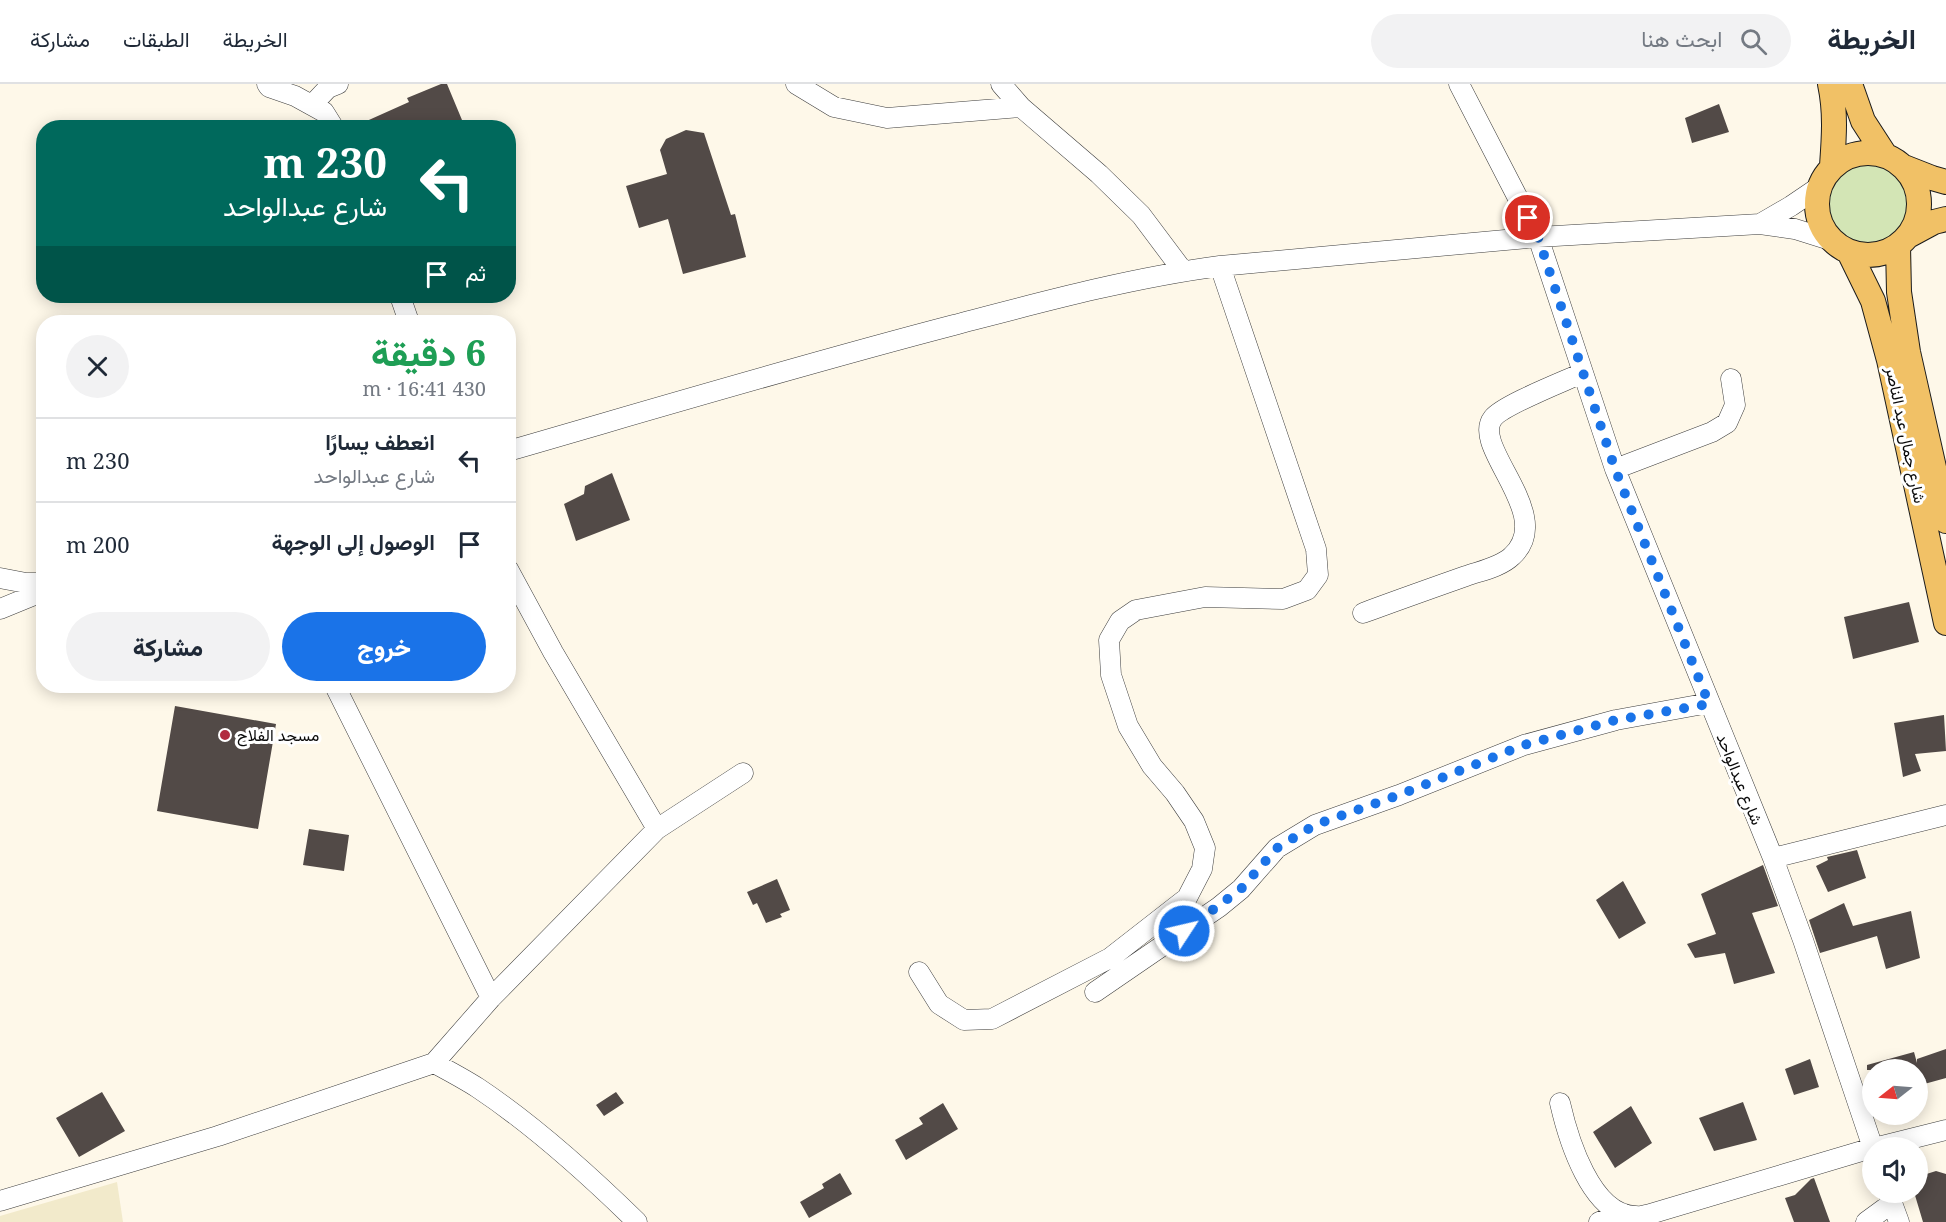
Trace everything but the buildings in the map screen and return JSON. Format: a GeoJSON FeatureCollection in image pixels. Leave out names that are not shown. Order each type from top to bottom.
{"type":"FeatureCollection","features":[{"type":"Feature","properties":{"kind":"main road"},"geometry":{"type":"LineString","coordinates":[[1830,84],[1835,107],[1832,166]]}},
{"type":"Feature","properties":{"kind":"main road"},"geometry":{"type":"LineString","coordinates":[[1850,84],[1863,121],[1915,182],[1919,201],[1917,219],[1903,241]]}},
{"type":"Feature","properties":{"kind":"main road"},"geometry":{"type":"LineString","coordinates":[[1946,182],[1866,152],[1848,156],[1832,166],[1819,186],[1816,205],[1820,224],[1840,246],[1866,256],[1883,254],[1934,222],[1946,219]]}},
{"type":"Feature","properties":{"kind":"main road","name":"شارع جمال عبد الناصر"},"geometry":{"type":"LineString","coordinates":[[1903,241],[1899,292],[1908,352],[1946,521]]}},
{"type":"Feature","properties":{"kind":"main road","name":"شارع جمال عبد الناصر"},"geometry":{"type":"LineString","coordinates":[[1840,246],[1872,301],[1889,360],[1946,623]]}},
{"type":"Feature","properties":{"kind":"street"},"geometry":{"type":"LineString","coordinates":[[267,84],[269,87],[296,96],[324,111],[329,120]]}},
{"type":"Feature","properties":{"kind":"street"},"geometry":{"type":"LineString","coordinates":[[312,105],[328,88],[338,84]]}},
{"type":"Feature","properties":{"kind":"street"},"geometry":{"type":"LineString","coordinates":[[796,84],[834,107],[887,118],[1021,107]]}},
{"type":"Feature","properties":{"kind":"street"},"geometry":{"type":"LineString","coordinates":[[1001,84],[1021,107],[1100,174],[1141,215],[1183,271]]}},
{"type":"Feature","properties":{"kind":"street","name":"شارع عبدالواحد"},"geometry":{"type":"LineString","coordinates":[[1459,84],[1538,237],[1615,469],[1773,858],[1869,1137]]}},
{"type":"Feature","properties":{"kind":"street"},"geometry":{"type":"LineString","coordinates":[[1760,224],[1819,186]]}},
{"type":"Feature","properties":{"kind":"street"},"geometry":{"type":"LineString","coordinates":[[516,449],[837,355],[1057,298],[1183,271],[1538,237],[1760,224],[1794,229],[1840,246]]}},
{"type":"Feature","properties":{"kind":"street"},"geometry":{"type":"LineString","coordinates":[[919,972],[939,1004],[964,1020],[992,1019],[1110,958],[1187,898],[1202,869],[1204,848],[1194,821],[1175,793],[1152,766],[1128,726],[1110,675],[1109,640],[1120,621],[1136,610],[1205,597],[1283,599],[1307,590],[1318,574],[1316,549],[1220,266]]}},
{"type":"Feature","properties":{"kind":"street"},"geometry":{"type":"LineString","coordinates":[[1363,613],[1490,568],[1511,558],[1521,547],[1526,531],[1522,505],[1493,447],[1489,426],[1493,418],[1507,408],[1582,373]]}},
{"type":"Feature","properties":{"kind":"street"},"geometry":{"type":"LineString","coordinates":[[1615,469],[1712,432],[1727,423],[1735,405],[1731,379]]}},
{"type":"Feature","properties":{"kind":"street"},"geometry":{"type":"LineString","coordinates":[[0,578],[36,583]]}},
{"type":"Feature","properties":{"kind":"street"},"geometry":{"type":"LineString","coordinates":[[516,584],[553,652],[657,829]]}},
{"type":"Feature","properties":{"kind":"street"},"geometry":{"type":"LineString","coordinates":[[0,609],[36,594]]}},
{"type":"Feature","properties":{"kind":"street"},"geometry":{"type":"LineString","coordinates":[[338,693],[491,998]]}},
{"type":"Feature","properties":{"kind":"street"},"geometry":{"type":"LineString","coordinates":[[1095,992],[1219,907],[1241,889],[1277,848],[1315,825],[1399,795],[1524,745],[1616,720],[1709,704]]}},
{"type":"Feature","properties":{"kind":"street"},"geometry":{"type":"LineString","coordinates":[[0,1201],[218,1136],[434,1063],[491,998],[657,829],[743,773]]}},
{"type":"Feature","properties":{"kind":"street"},"geometry":{"type":"LineString","coordinates":[[1773,858],[1946,815]]}},
{"type":"Feature","properties":{"kind":"street"},"geometry":{"type":"LineString","coordinates":[[434,1063],[478,1088],[529,1127],[581,1170],[637,1222]]}},
{"type":"Feature","properties":{"kind":"street"},"geometry":{"type":"LineString","coordinates":[[1560,1103],[1566,1129],[1586,1178],[1602,1200],[1631,1217]]}},
{"type":"Feature","properties":{"kind":"street"},"geometry":{"type":"LineString","coordinates":[[1918,1137],[1946,1130]]}},
{"type":"Feature","properties":{"kind":"street"},"geometry":{"type":"LineString","coordinates":[[1599,1222],[1650,1214],[1862,1151]]}},
{"type":"Feature","properties":{"kind":"street"},"geometry":{"type":"LineString","coordinates":[[1866,1222],[1885,1203]]}},
{"type":"Feature","properties":{"kind":"street"},"geometry":{"type":"LineString","coordinates":[[1892,1203],[1899,1222]]}},
{"type":"Feature","properties":{"kind":"shaded area"},"geometry":{"type":"Polygon","coordinates":[[[117,1182],[123,1222],[0,1222],[0,1216],[117,1182]]]}},
{"type":"Feature","properties":{"kind":"green space"},"geometry":{"type":"Polygon","coordinates":[[[1868,159],[1893,166],[1905,178],[1912,203],[1905,228],[1893,240],[1868,247],[1843,240],[1831,228],[1824,203],[1831,178],[1843,166],[1868,159]]]}},
{"type":"Feature","properties":{"kind":"place","name":"مسجد الفلاح"},"geometry":{"type":"Point","coordinates":[225,735]}},
{"type":"Feature","properties":{"kind":"route"},"geometry":{"type":"LineString","coordinates":[[1184,931],[1241,889],[1277,848],[1315,825],[1399,795],[1524,745],[1616,720],[1709,704],[1615,469],[1538,237],[1528,218]]}}]}
